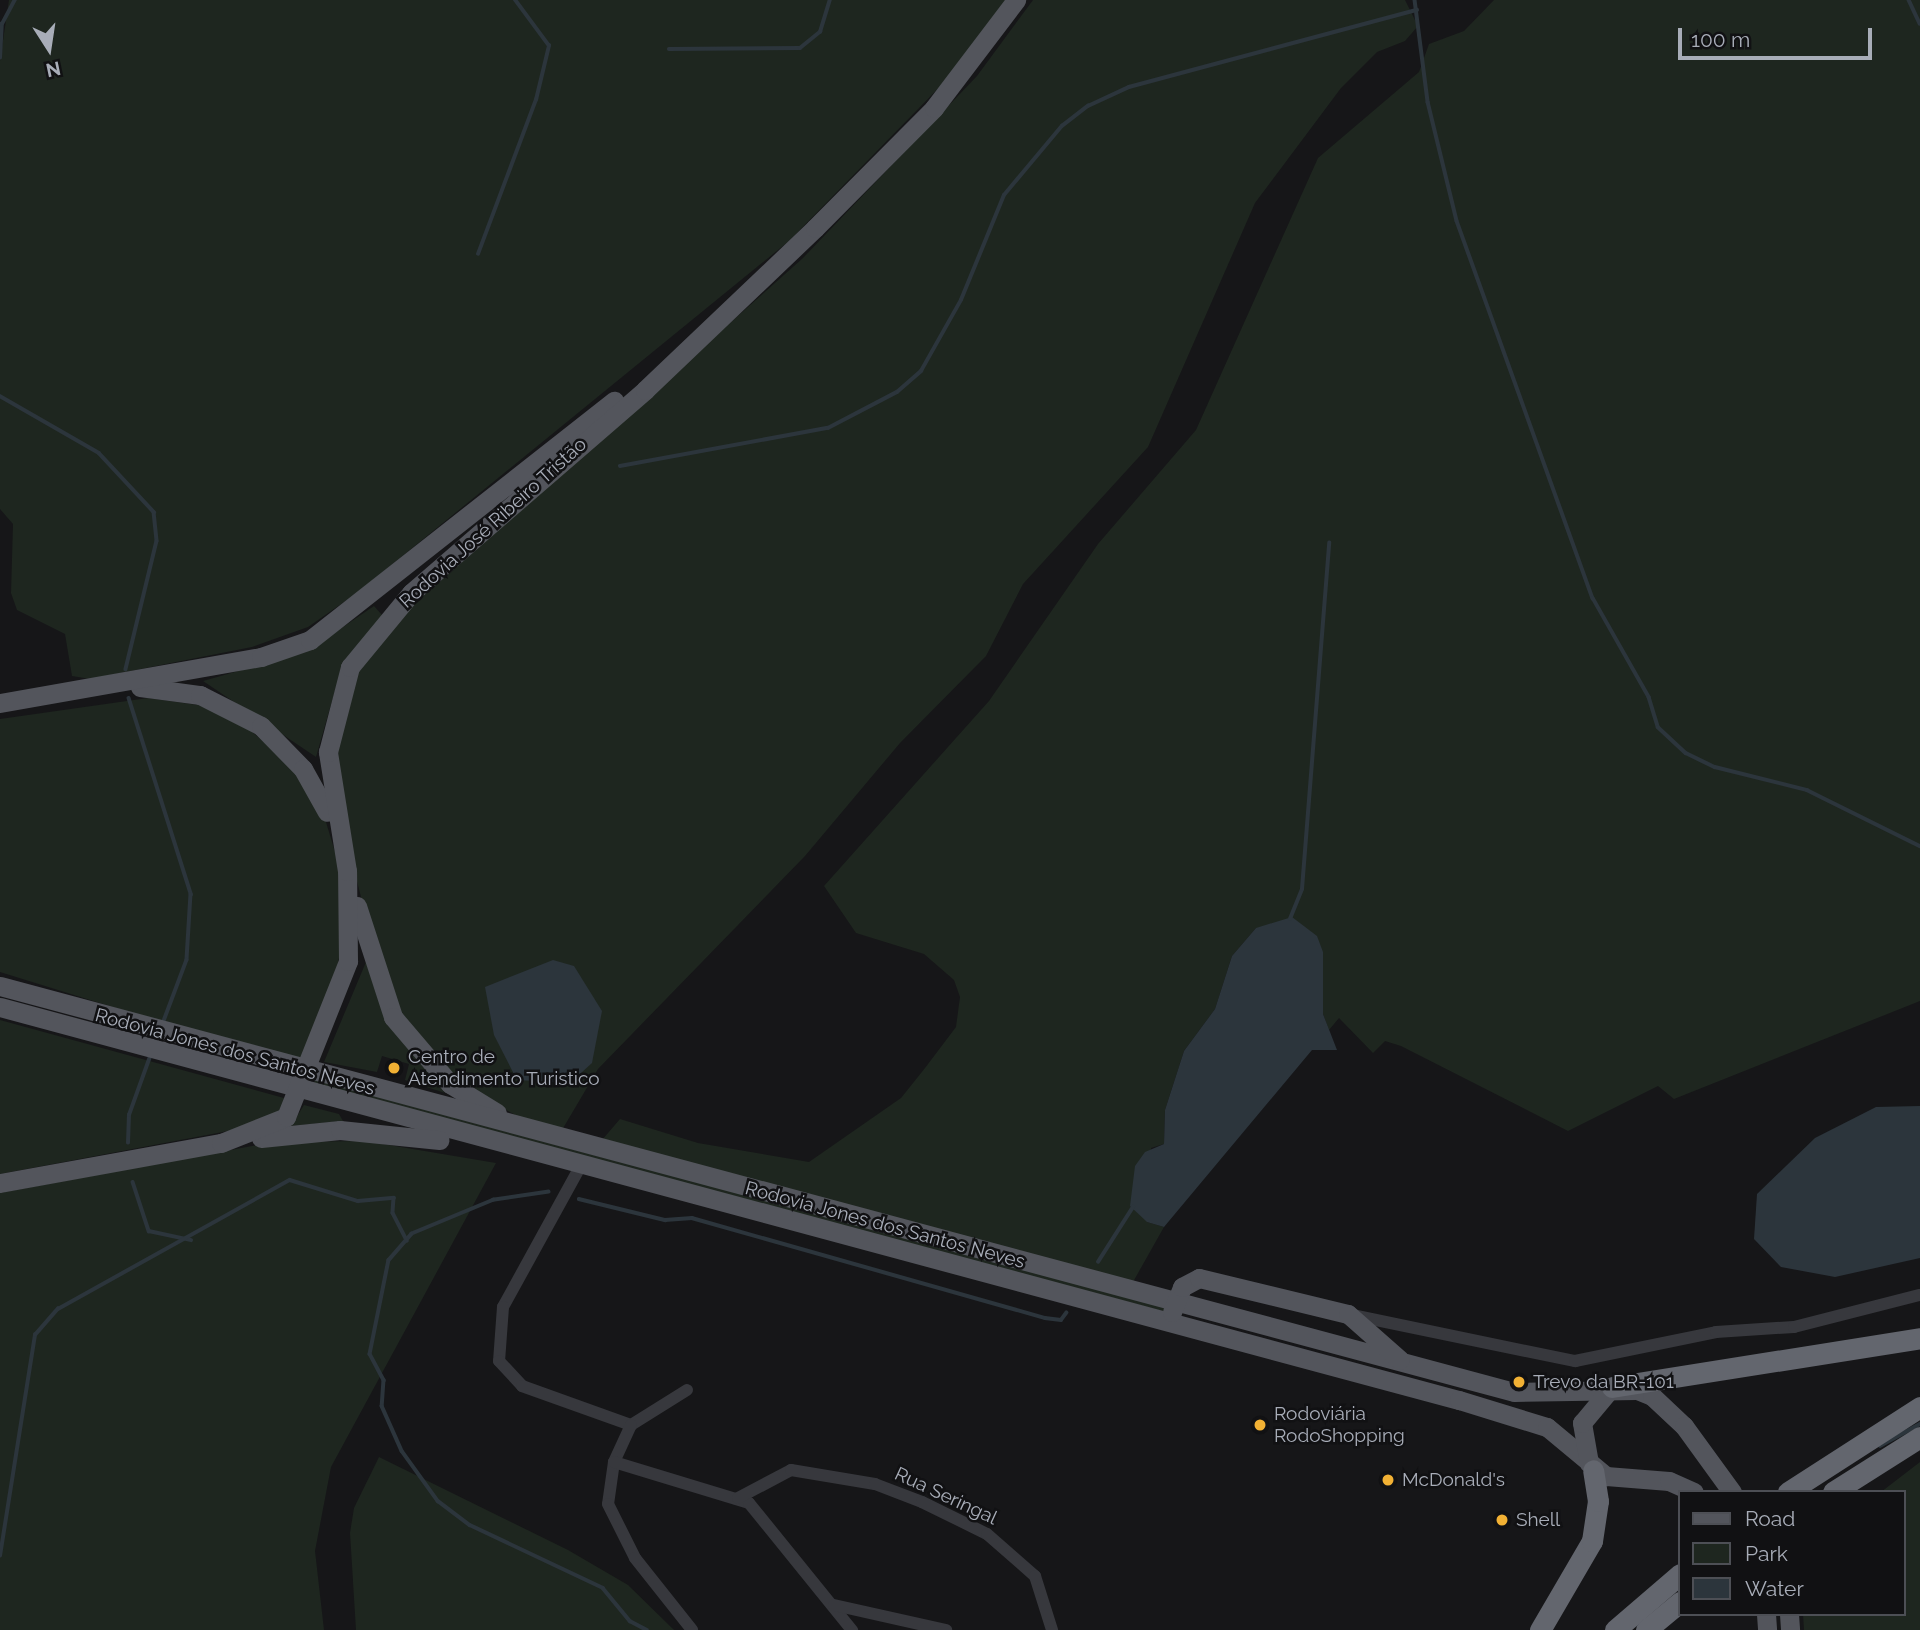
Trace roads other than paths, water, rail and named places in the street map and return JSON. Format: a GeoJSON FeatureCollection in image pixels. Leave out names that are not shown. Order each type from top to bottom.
{"type":"FeatureCollection","features":[{"type":"Feature","properties":{"kind":"highway"},"geometry":{"type":"LineString","coordinates":[[1612,1387],[1920,1338]]}},
{"type":"Feature","properties":{"kind":"highway"},"geometry":{"type":"LineString","coordinates":[[1791,1490],[1920,1407]]}},
{"type":"Feature","properties":{"kind":"highway"},"geometry":{"type":"LineString","coordinates":[[1836,1490],[1920,1437]]}},
{"type":"Feature","properties":{"kind":"highway"},"geometry":{"type":"LineString","coordinates":[[1540,1630],[1592,1541],[1598,1501],[1593,1470]]}},
{"type":"Feature","properties":{"kind":"highway"},"geometry":{"type":"LineString","coordinates":[[1615,1630],[1678,1576]]}},
{"type":"Feature","properties":{"kind":"highway"},"geometry":{"type":"LineString","coordinates":[[1646,1630],[1678,1604]]}},
{"type":"Feature","properties":{"kind":"main road","name":"Rodovia José Ribeiro Tristão"},"geometry":{"type":"LineString","coordinates":[[0,1183],[221,1143],[273,1127],[304,1081],[348,961],[345,864],[328,752],[350,667],[411,593],[682,355],[934,108],[1016,0]]}},
{"type":"Feature","properties":{"kind":"main road","name":"Rodovia José Ribeiro Tristão"},"geometry":{"type":"LineString","coordinates":[[0,703],[261,657],[310,640],[570,433],[682,355]]}},
{"type":"Feature","properties":{"kind":"main road"},"geometry":{"type":"LineString","coordinates":[[63,693],[162,687],[200,695],[247,718],[274,736],[315,786],[345,864],[393,1017],[450,1084],[525,1129]]}},
{"type":"Feature","properties":{"kind":"main road","name":"Rodovia Jones dos Santos Neves"},"geometry":{"type":"LineString","coordinates":[[0,986],[304,1081],[509,1149],[1529,1420],[1557,1433],[1593,1470]]}},
{"type":"Feature","properties":{"kind":"main road","name":"Rodovia Jones dos Santos Neves"},"geometry":{"type":"LineString","coordinates":[[0,1007],[304,1081],[525,1129],[1514,1392],[1612,1387],[1653,1396],[1685,1426],[1731,1490]]}},
{"type":"Feature","properties":{"kind":"main road"},"geometry":{"type":"LineString","coordinates":[[221,1143],[340,1130],[509,1149]]}},
{"type":"Feature","properties":{"kind":"main road"},"geometry":{"type":"LineString","coordinates":[[1169,1323],[1175,1301],[1191,1277],[1348,1314],[1404,1363]]}},
{"type":"Feature","properties":{"kind":"main road"},"geometry":{"type":"LineString","coordinates":[[1612,1387],[1581,1423],[1580,1438],[1593,1470],[1669,1481],[1689,1490]]}},
{"type":"Feature","properties":{"kind":"street"},"geometry":{"type":"LineString","coordinates":[[580,1167],[503,1307],[499,1361],[522,1385],[631,1425]]}},
{"type":"Feature","properties":{"kind":"street"},"geometry":{"type":"LineString","coordinates":[[1348,1314],[1574,1361],[1716,1332],[1804,1325],[1920,1295]]}},
{"type":"Feature","properties":{"kind":"street"},"geometry":{"type":"LineString","coordinates":[[687,1390],[631,1425],[614,1462],[611,1518],[692,1630]]}},
{"type":"Feature","properties":{"kind":"street"},"geometry":{"type":"LineString","coordinates":[[614,1462],[738,1498],[761,1513],[852,1630]]}},
{"type":"Feature","properties":{"kind":"street","name":"Rua Seringal"},"geometry":{"type":"LineString","coordinates":[[738,1498],[791,1470],[875,1484],[922,1502],[987,1534],[1035,1576],[1052,1630]]}},
{"type":"Feature","properties":{"kind":"street"},"geometry":{"type":"LineString","coordinates":[[834,1605],[946,1630]]}},
{"type":"Feature","properties":{"kind":"water"},"geometry":{"type":"Polygon","coordinates":[[[1292,917],[1317,936],[1323,952],[1323,1014],[1337,1050],[1312,1050],[1164,1227],[1147,1222],[1130,1206],[1135,1166],[1145,1152],[1164,1144],[1165,1110],[1184,1051],[1215,1009],[1232,956],[1256,928],[1292,917]]]}},
{"type":"Feature","properties":{"kind":"water"},"geometry":{"type":"Polygon","coordinates":[[[553,960],[574,966],[602,1011],[592,1063],[570,1083],[517,1080],[494,1035],[485,987],[553,960]]]}},
{"type":"Feature","properties":{"kind":"water"},"geometry":{"type":"Polygon","coordinates":[[[1920,1106],[1920,1258],[1835,1277],[1781,1267],[1754,1239],[1757,1194],[1815,1138],[1876,1107],[1920,1106]]]}},
{"type":"Feature","properties":{"kind":"waterway"},"geometry":{"type":"LineString","coordinates":[[0,58],[2,24],[15,0]]}},
{"type":"Feature","properties":{"kind":"waterway"},"geometry":{"type":"LineString","coordinates":[[478,254],[536,100],[549,46],[515,0]]}},
{"type":"Feature","properties":{"kind":"waterway"},"geometry":{"type":"LineString","coordinates":[[669,49],[800,48],[820,32],[830,0]]}},
{"type":"Feature","properties":{"kind":"waterway"},"geometry":{"type":"LineString","coordinates":[[1415,0],[1428,102],[1457,221],[1593,598],[1649,697],[1658,727],[1686,753],[1715,767],[1807,790],[1920,846]]}},
{"type":"Feature","properties":{"kind":"waterway"},"geometry":{"type":"LineString","coordinates":[[1909,0],[1920,24]]}},
{"type":"Feature","properties":{"kind":"waterway"},"geometry":{"type":"LineString","coordinates":[[620,466],[828,428],[897,392],[921,371],[961,300],[1004,195],[1062,126],[1088,106],[1129,87],[1417,10]]}},
{"type":"Feature","properties":{"kind":"waterway"},"geometry":{"type":"LineString","coordinates":[[0,396],[99,453],[154,512],[157,541],[126,669]]}},
{"type":"Feature","properties":{"kind":"waterway"},"geometry":{"type":"LineString","coordinates":[[1290,919],[1302,889],[1329,543]]}},
{"type":"Feature","properties":{"kind":"waterway"},"geometry":{"type":"LineString","coordinates":[[129,698],[191,894],[187,960],[163,1024]]}},
{"type":"Feature","properties":{"kind":"waterway"},"geometry":{"type":"LineString","coordinates":[[128,1143],[129,1115],[151,1054]]}},
{"type":"Feature","properties":{"kind":"waterway"},"geometry":{"type":"LineString","coordinates":[[0,1556],[35,1335],[58,1309],[290,1180],[358,1201],[394,1198],[393,1213],[407,1241]]}},
{"type":"Feature","properties":{"kind":"waterway"},"geometry":{"type":"LineString","coordinates":[[133,1182],[149,1231],[191,1240]]}},
{"type":"Feature","properties":{"kind":"waterway"},"geometry":{"type":"LineString","coordinates":[[549,1192],[494,1200],[412,1234],[389,1260],[370,1354],[384,1380],[382,1406],[402,1451],[438,1501],[470,1525],[603,1588],[630,1621],[647,1630]]}},
{"type":"Feature","properties":{"kind":"waterway"},"geometry":{"type":"LineString","coordinates":[[579,1199],[665,1220],[692,1218],[1045,1318],[1061,1320],[1066,1313]]}},
{"type":"Feature","properties":{"kind":"waterway"},"geometry":{"type":"LineString","coordinates":[[1098,1262],[1133,1207]]}},
{"type":"Feature","properties":{"kind":"waterway"},"geometry":{"type":"LineString","coordinates":[[1880,1446],[1920,1424]]}},
{"type":"Feature","properties":{"kind":"place","name":"Centro de Atendimento Turistico"},"geometry":{"type":"Point","coordinates":[394,1068]}},
{"type":"Feature","properties":{"kind":"place","name":"Trevo da BR-101"},"geometry":{"type":"Point","coordinates":[1519,1382]}},
{"type":"Feature","properties":{"kind":"place","name":"Rodoviária RodoShopping"},"geometry":{"type":"Point","coordinates":[1260,1425]}},
{"type":"Feature","properties":{"kind":"place","name":"McDonald's"},"geometry":{"type":"Point","coordinates":[1388,1480]}},
{"type":"Feature","properties":{"kind":"place","name":"Shell"},"geometry":{"type":"Point","coordinates":[1502,1520]}}]}
